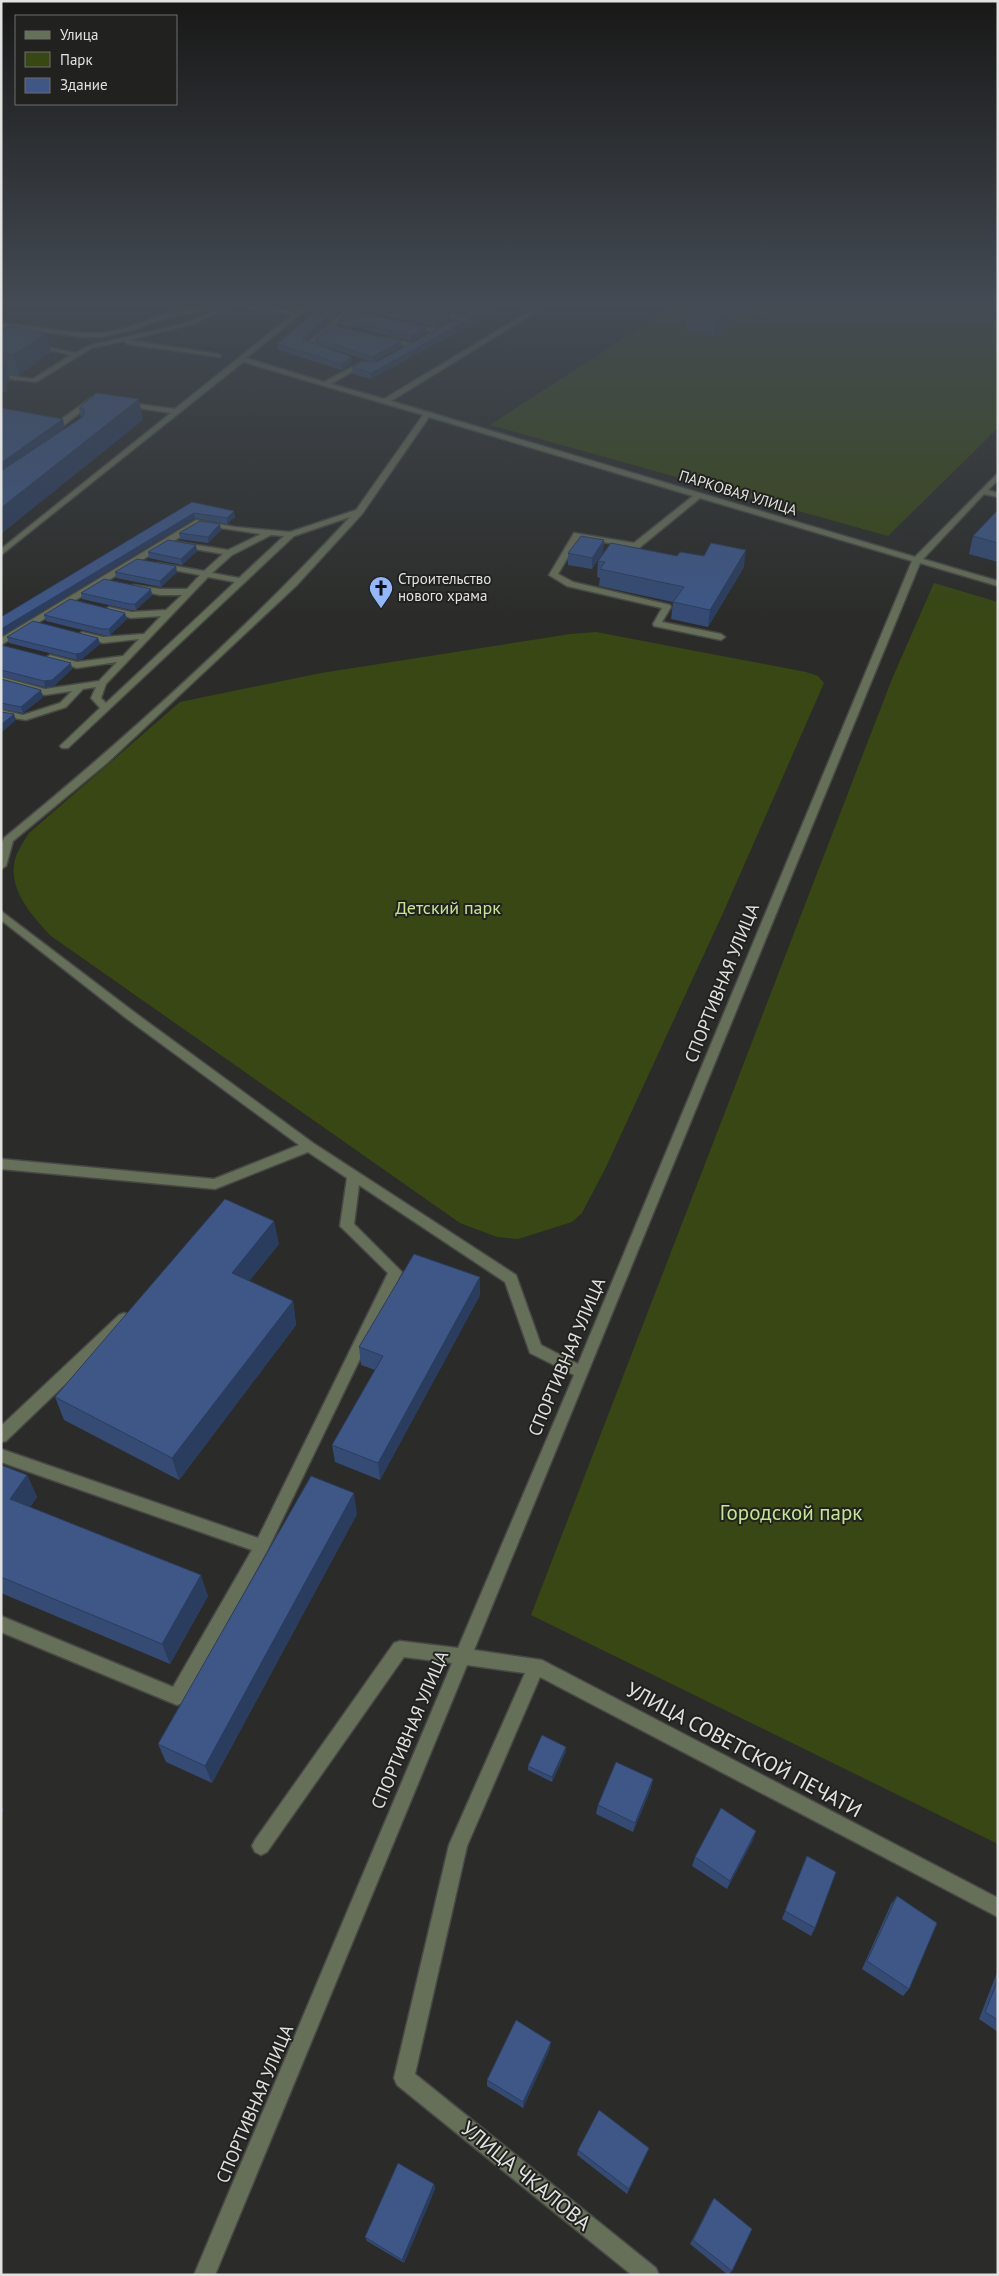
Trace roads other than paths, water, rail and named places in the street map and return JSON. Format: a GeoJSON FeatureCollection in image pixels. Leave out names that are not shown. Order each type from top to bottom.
{"type":"FeatureCollection","features":[{"type":"Feature","properties":{"kind":"street"},"geometry":{"type":"LineString","coordinates":[[55,428],[79,409]]}},
{"type":"Feature","properties":{"kind":"street"},"geometry":{"type":"LineString","coordinates":[[163,409],[175,411]]}},
{"type":"Feature","properties":{"kind":"street","name":"ПАРКОВАЯ УЛИЦА"},"geometry":{"type":"LineString","coordinates":[[410,409],[998,584]]}},
{"type":"Feature","properties":{"kind":"street"},"geometry":{"type":"LineString","coordinates":[[1,553],[175,411]]}},
{"type":"Feature","properties":{"kind":"street"},"geometry":{"type":"LineString","coordinates":[[1,866],[8,840],[104,761],[293,584],[359,512],[427,414]]}},
{"type":"Feature","properties":{"kind":"street"},"geometry":{"type":"LineString","coordinates":[[46,426],[65,429]]}},
{"type":"Feature","properties":{"kind":"street","name":"СПОРТИВНАЯ УЛИЦА"},"geometry":{"type":"LineString","coordinates":[[204,2275],[582,1372],[917,560],[998,475]]}},
{"type":"Feature","properties":{"kind":"street"},"geometry":{"type":"LineString","coordinates":[[983,491],[998,495]]}},
{"type":"Feature","properties":{"kind":"street"},"geometry":{"type":"LineString","coordinates":[[699,495],[636,546],[577,535],[552,575],[570,584],[667,607],[656,624],[720,637]]}},
{"type":"Feature","properties":{"kind":"street"},"geometry":{"type":"LineString","coordinates":[[4,646],[31,622],[199,522],[235,529],[292,534],[359,512]]}},
{"type":"Feature","properties":{"kind":"street"},"geometry":{"type":"LineString","coordinates":[[106,708],[96,698],[102,683],[188,592],[229,553],[270,532]]}},
{"type":"Feature","properties":{"kind":"street"},"geometry":{"type":"LineString","coordinates":[[65,746],[292,534]]}},
{"type":"Feature","properties":{"kind":"street"},"geometry":{"type":"LineString","coordinates":[[167,541],[229,553]]}},
{"type":"Feature","properties":{"kind":"street"},"geometry":{"type":"LineString","coordinates":[[136,560],[241,581]]}},
{"type":"Feature","properties":{"kind":"street"},"geometry":{"type":"LineString","coordinates":[[103,580],[122,584]]}},
{"type":"Feature","properties":{"kind":"street"},"geometry":{"type":"LineString","coordinates":[[131,586],[160,592],[188,592]]}},
{"type":"Feature","properties":{"kind":"street"},"geometry":{"type":"LineString","coordinates":[[68,600],[131,615],[168,613]]}},
{"type":"Feature","properties":{"kind":"street"},"geometry":{"type":"LineString","coordinates":[[31,622],[49,627]]}},
{"type":"Feature","properties":{"kind":"street"},"geometry":{"type":"LineString","coordinates":[[76,634],[103,640],[146,636]]}},
{"type":"Feature","properties":{"kind":"street"},"geometry":{"type":"LineString","coordinates":[[39,656],[77,665],[126,658]]}},
{"type":"Feature","properties":{"kind":"street"},"geometry":{"type":"LineString","coordinates":[[1,680],[45,692],[102,683]]}},
{"type":"Feature","properties":{"kind":"street"},"geometry":{"type":"LineString","coordinates":[[1,714],[23,718],[63,705],[80,687]]}},
{"type":"Feature","properties":{"kind":"street"},"geometry":{"type":"LineString","coordinates":[[1,914],[130,1015],[309,1146],[511,1279],[535,1349],[582,1372]]}},
{"type":"Feature","properties":{"kind":"street"},"geometry":{"type":"LineString","coordinates":[[1,1164],[215,1184],[309,1146]]}},
{"type":"Feature","properties":{"kind":"street"},"geometry":{"type":"LineString","coordinates":[[1,1624],[177,1698],[262,1546],[395,1272],[347,1226],[354,1176]]}},
{"type":"Feature","properties":{"kind":"street"},"geometry":{"type":"LineString","coordinates":[[1,1436],[132,1311]]}},
{"type":"Feature","properties":{"kind":"street"},"geometry":{"type":"LineString","coordinates":[[1,1455],[262,1546]]}},
{"type":"Feature","properties":{"kind":"street","name":"УЛИЦА СОВЕТСКОЙ ПЕЧАТИ"},"geometry":{"type":"LineString","coordinates":[[261,1846],[400,1649],[536,1666],[998,1908]]}},
{"type":"Feature","properties":{"kind":"street","name":"УЛИЦА ЧКАЛОВА"},"geometry":{"type":"LineString","coordinates":[[536,1666],[458,1845],[404,2078],[649,2275]]}},
{"type":"Feature","properties":{"kind":"place","name":"Строительство нового храма"},"geometry":{"type":"Point","coordinates":[381,609]}},
{"type":"Feature","properties":{"kind":"park label","name":"Детский парк"},"geometry":{"type":"Point","coordinates":[448,908]}},
{"type":"Feature","properties":{"kind":"park label","name":"Городской парк"},"geometry":{"type":"Point","coordinates":[791,1513]}}]}
